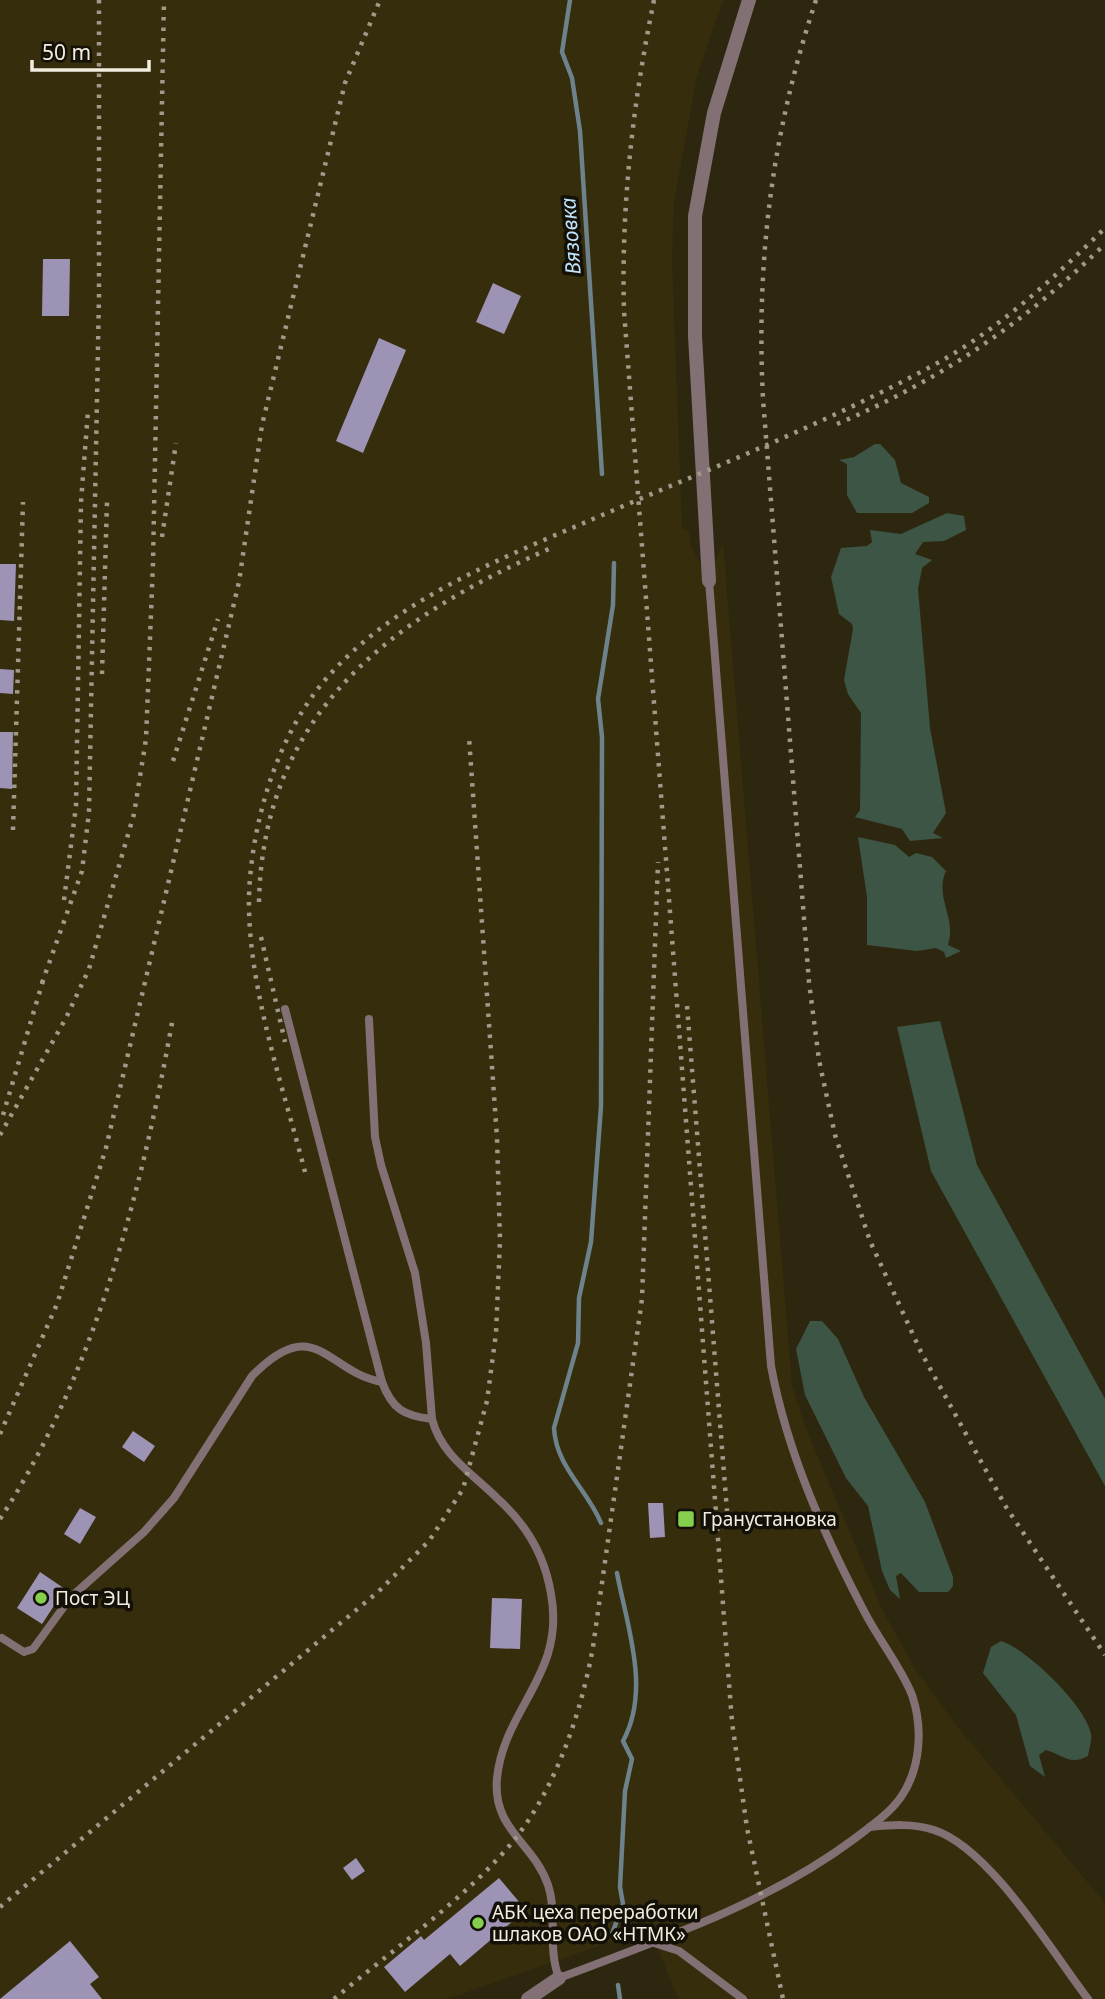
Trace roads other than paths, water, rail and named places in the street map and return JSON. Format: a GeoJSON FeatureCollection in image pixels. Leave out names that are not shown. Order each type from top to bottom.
{"type":"FeatureCollection","features":[{"type":"Feature","properties":{"kind":"street"},"geometry":{"type":"LineString","coordinates":[[709,581],[695,336],[695,216],[714,113],[749,0]]}},
{"type":"Feature","properties":{"kind":"street"},"geometry":{"type":"LineString","coordinates":[[528,1999],[559,1978]]}},
{"type":"Feature","properties":{"kind":"lane"},"geometry":{"type":"LineString","coordinates":[[369,1019],[375,1137],[381,1165],[415,1273],[426,1343],[435,1432],[449,1454],[500,1500],[524,1528],[548,1577],[554,1619],[549,1658],[505,1746],[497,1780],[497,1796],[506,1825],[536,1861],[548,1885],[553,1962],[559,1978],[654,1943],[821,1864],[889,1811],[912,1778],[918,1757],[917,1713],[911,1692],[864,1611],[823,1524],[786,1432],[771,1366],[709,581]]}},
{"type":"Feature","properties":{"kind":"lane"},"geometry":{"type":"LineString","coordinates":[[285,1009],[382,1382],[390,1402],[398,1411],[405,1415],[432,1419]]}},
{"type":"Feature","properties":{"kind":"lane"},"geometry":{"type":"LineString","coordinates":[[2,1639],[24,1652],[33,1649],[71,1598],[125,1550],[174,1498],[239,1395],[265,1363],[300,1347],[313,1348],[326,1352],[369,1380],[382,1382]]}},
{"type":"Feature","properties":{"kind":"lane"},"geometry":{"type":"LineString","coordinates":[[870,1827],[918,1826],[949,1836],[964,1845],[1004,1888],[1088,1999]]}},
{"type":"Feature","properties":{"kind":"lane"},"geometry":{"type":"LineString","coordinates":[[654,1943],[679,1951],[743,1999]]}},
{"type":"Feature","properties":{"kind":"waterway","name":"Вязовка"},"geometry":{"type":"LineString","coordinates":[[570,0],[562,52],[572,78],[580,131],[602,474]]}},
{"type":"Feature","properties":{"kind":"waterway"},"geometry":{"type":"LineString","coordinates":[[601,1523],[560,1455],[554,1428],[578,1343],[579,1298],[591,1242],[601,1106],[602,737],[598,699],[613,605],[614,563]]}},
{"type":"Feature","properties":{"kind":"waterway"},"geometry":{"type":"LineString","coordinates":[[612,1934],[623,1904],[620,1887],[625,1791],[632,1759],[623,1741],[631,1721],[636,1679],[631,1636],[617,1573]]}},
{"type":"Feature","properties":{"kind":"waterway"},"geometry":{"type":"LineString","coordinates":[[618,1985],[620,1999]]}},
{"type":"Feature","properties":{"kind":"railway"},"geometry":{"type":"LineString","coordinates":[[42,983],[82,871],[89,812],[99,295],[99,0]]}},
{"type":"Feature","properties":{"kind":"railway"},"geometry":{"type":"LineString","coordinates":[[0,1135],[66,1018],[89,969],[134,814],[146,739],[153,563],[164,0]]}},
{"type":"Feature","properties":{"kind":"railway"},"geometry":{"type":"LineString","coordinates":[[0,1434],[57,1304],[106,1148],[239,582],[262,425],[345,83],[380,0]]}},
{"type":"Feature","properties":{"kind":"railway"},"geometry":{"type":"LineString","coordinates":[[654,0],[630,154],[624,232],[624,311],[732,1722],[747,1828],[783,1999]]}},
{"type":"Feature","properties":{"kind":"railway"},"geometry":{"type":"LineString","coordinates":[[816,0],[788,99],[770,197],[761,347],[809,982],[819,1060],[835,1135],[870,1241],[921,1352],[1006,1507],[1105,1655]]}},
{"type":"Feature","properties":{"kind":"railway"},"geometry":{"type":"LineString","coordinates":[[305,1172],[275,1064],[258,988],[249,914],[250,878],[258,825],[273,773],[295,724],[325,680],[383,626],[450,584],[521,550],[807,427],[932,366],[1002,320],[1045,285],[1105,228]]}},
{"type":"Feature","properties":{"kind":"railway"},"geometry":{"type":"LineString","coordinates":[[837,424],[912,388],[980,347],[1043,300],[1105,244]]}},
{"type":"Feature","properties":{"kind":"railway"},"geometry":{"type":"LineString","coordinates":[[64,900],[76,806],[81,502],[88,411]]}},
{"type":"Feature","properties":{"kind":"railway"},"geometry":{"type":"LineString","coordinates":[[162,537],[176,443]]}},
{"type":"Feature","properties":{"kind":"railway"},"geometry":{"type":"LineString","coordinates":[[13,830],[23,502]]}},
{"type":"Feature","properties":{"kind":"railway"},"geometry":{"type":"LineString","coordinates":[[102,674],[107,502]]}},
{"type":"Feature","properties":{"kind":"railway"},"geometry":{"type":"LineString","coordinates":[[259,902],[266,835],[284,776],[311,725],[347,680],[390,641],[439,606],[551,548]]}},
{"type":"Feature","properties":{"kind":"railway"},"geometry":{"type":"LineString","coordinates":[[173,761],[218,619]]}},
{"type":"Feature","properties":{"kind":"railway"},"geometry":{"type":"LineString","coordinates":[[0,1907],[379,1591],[429,1541],[463,1489],[487,1401],[496,1333],[500,1240],[497,1138],[469,737]]}},
{"type":"Feature","properties":{"kind":"railway"},"geometry":{"type":"LineString","coordinates":[[334,1999],[453,1902],[515,1839],[530,1818],[555,1772],[582,1697],[593,1647],[642,1299],[658,862]]}},
{"type":"Feature","properties":{"kind":"railway"},"geometry":{"type":"LineString","coordinates":[[261,937],[285,1042]]}},
{"type":"Feature","properties":{"kind":"railway"},"geometry":{"type":"LineString","coordinates":[[3,1115],[45,974]]}},
{"type":"Feature","properties":{"kind":"railway"},"geometry":{"type":"LineString","coordinates":[[687,1006],[727,1511]]}},
{"type":"Feature","properties":{"kind":"railway"},"geometry":{"type":"LineString","coordinates":[[0,1519],[33,1463],[63,1403],[89,1341],[111,1277],[147,1147],[173,1017]]}},
{"type":"Feature","properties":{"kind":"place","name":"Гранустановка"},"geometry":{"type":"Point","coordinates":[686,1519]}},
{"type":"Feature","properties":{"kind":"place","name":"Пост ЭЦ"},"geometry":{"type":"Point","coordinates":[41,1598]}},
{"type":"Feature","properties":{"kind":"place","name":"АБК цеха переработки шлаков ОАО «НТМК»"},"geometry":{"type":"Point","coordinates":[478,1923]}}]}
